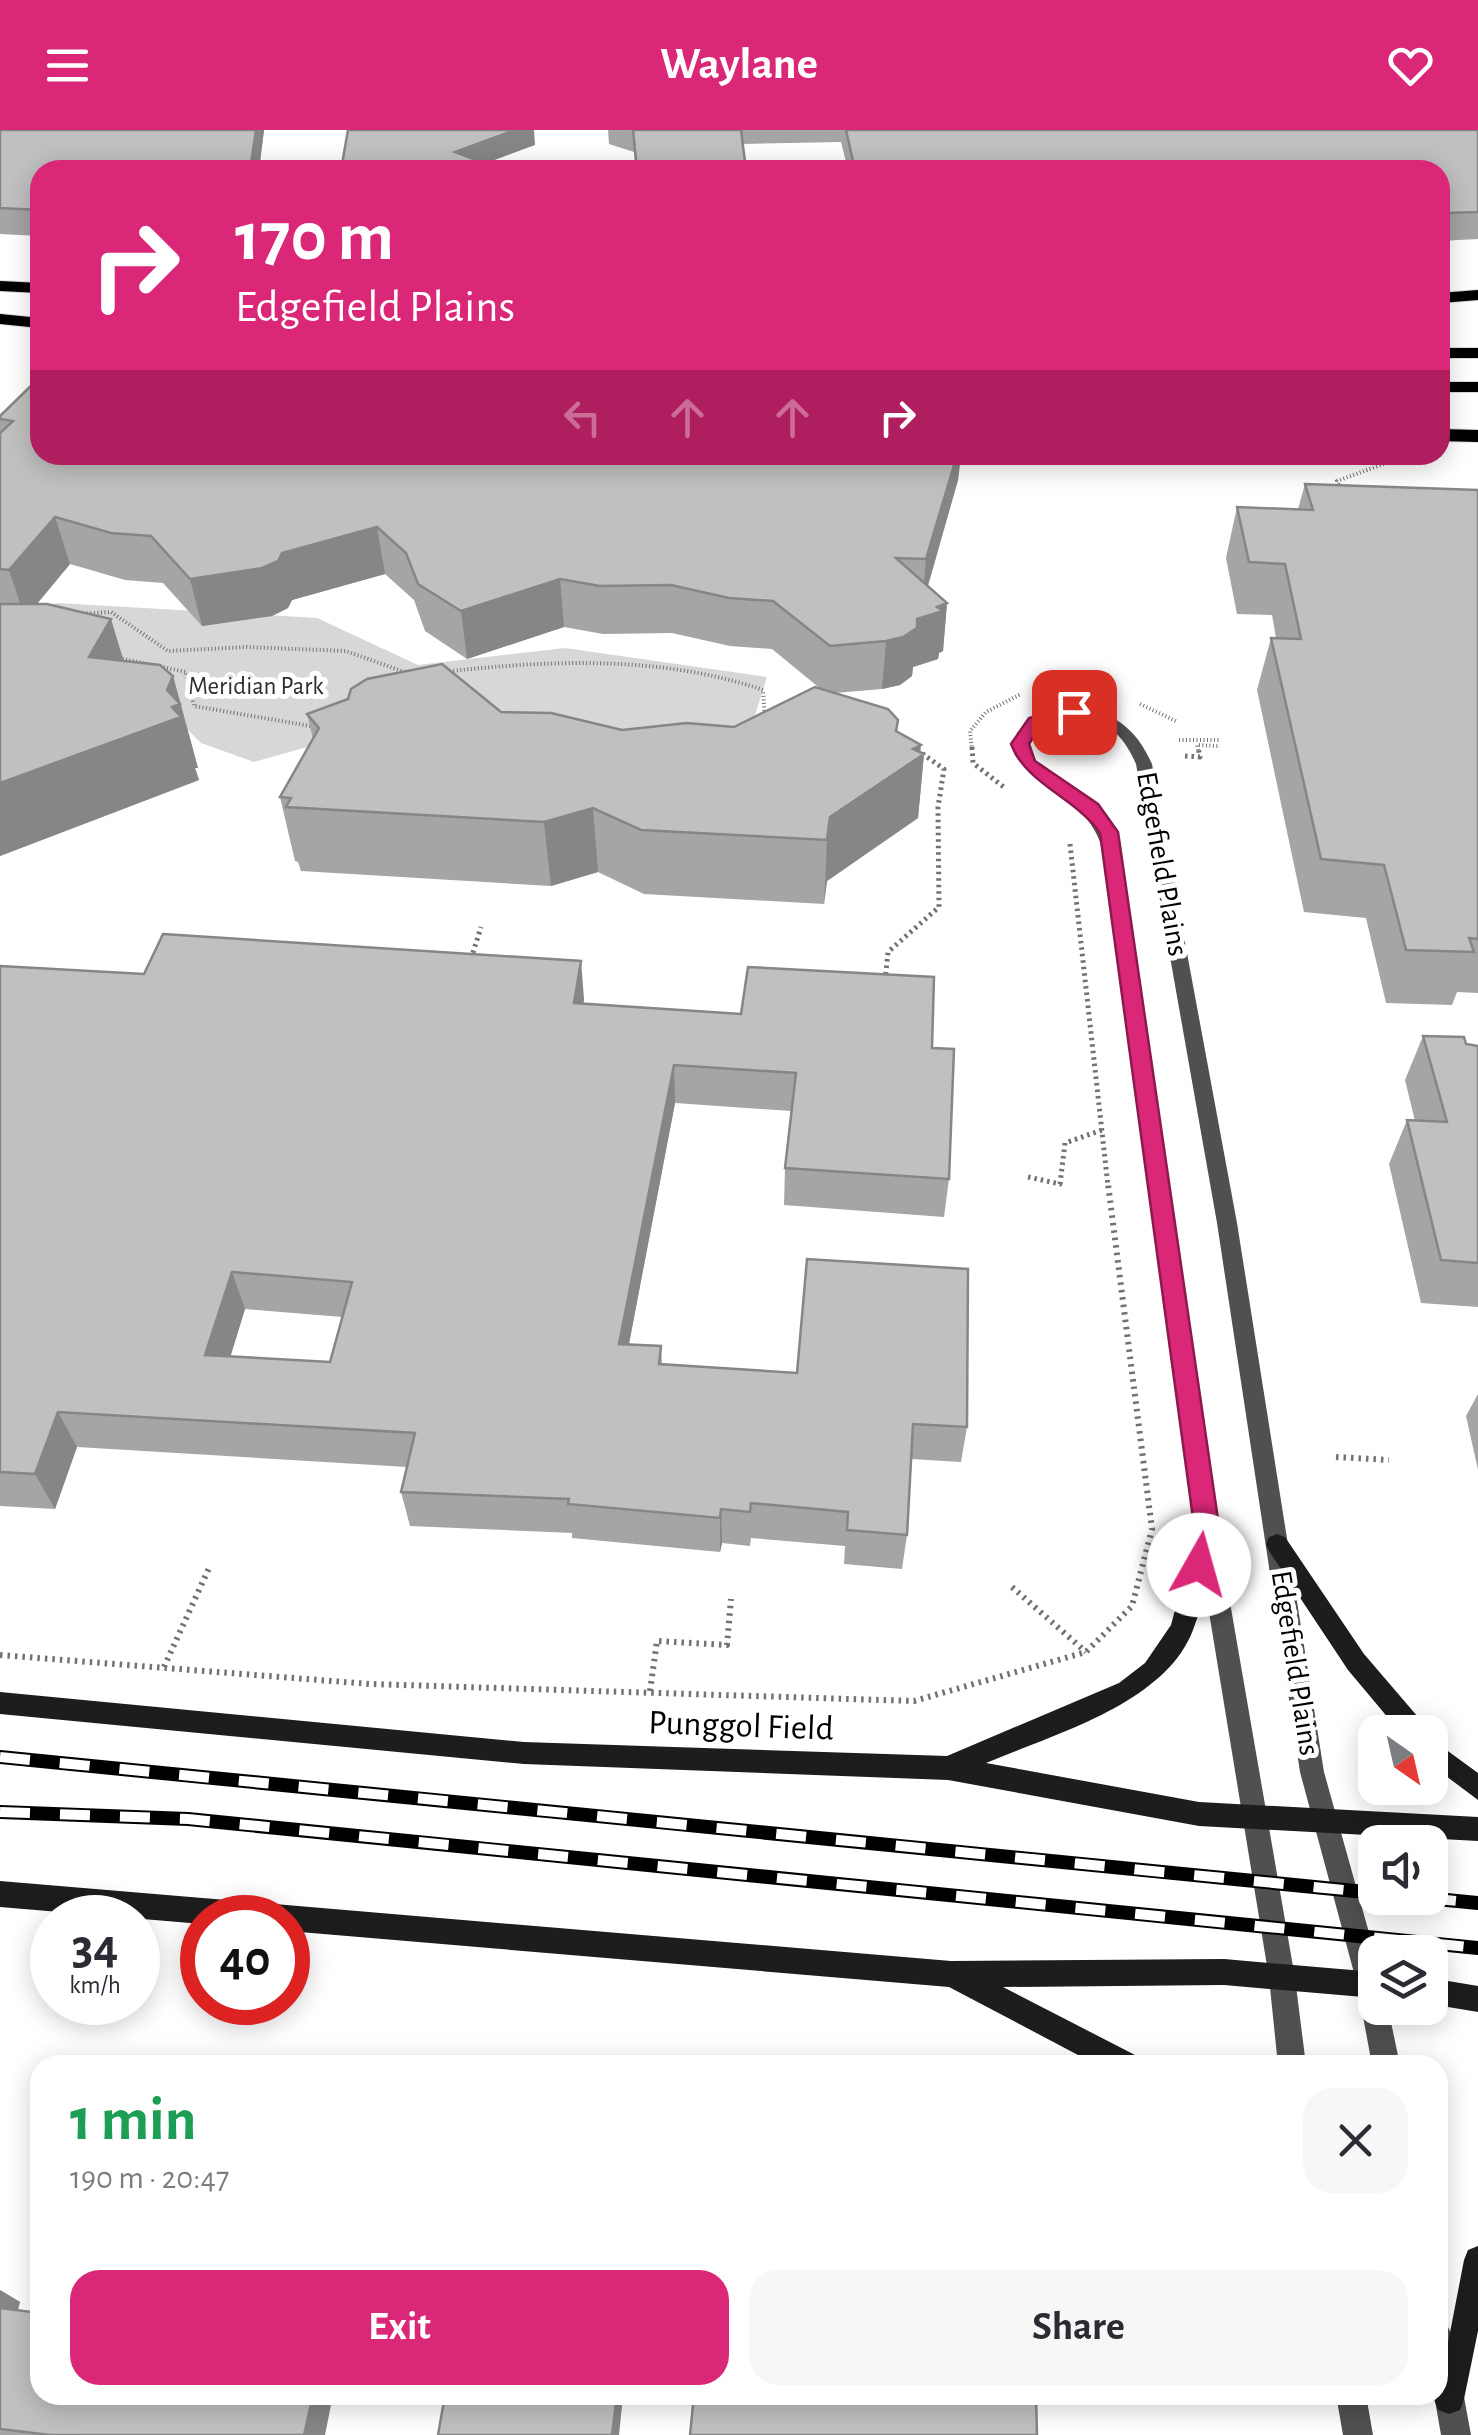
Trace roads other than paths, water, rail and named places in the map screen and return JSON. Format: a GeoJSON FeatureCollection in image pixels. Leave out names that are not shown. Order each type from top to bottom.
{"type":"FeatureCollection","features":[{"type":"Feature","properties":{"kind":"highway"},"geometry":{"type":"LineString","coordinates":[[1450,281],[1478,280]]}},
{"type":"Feature","properties":{"kind":"highway"},"geometry":{"type":"LineString","coordinates":[[0,286],[30,288]]}},
{"type":"Feature","properties":{"kind":"highway"},"geometry":{"type":"LineString","coordinates":[[1450,297],[1478,295]]}},
{"type":"Feature","properties":{"kind":"highway"},"geometry":{"type":"LineString","coordinates":[[0,320],[30,322]]}},
{"type":"Feature","properties":{"kind":"highway"},"geometry":{"type":"LineString","coordinates":[[1450,353],[1478,353]]}},
{"type":"Feature","properties":{"kind":"highway"},"geometry":{"type":"LineString","coordinates":[[1450,388],[1478,387]]}},
{"type":"Feature","properties":{"kind":"highway"},"geometry":{"type":"LineString","coordinates":[[1450,435],[1478,436]]}},
{"type":"Feature","properties":{"kind":"street","name":"Edgefield Plains"},"geometry":{"type":"LineString","coordinates":[[1291,2055],[1282,1978],[1256,1817],[1243,1768],[1207,1533],[1109,832],[1092,808],[1040,774],[1022,754],[1024,734],[1035,722],[1053,714],[1074,712],[1111,719],[1134,736],[1144,764],[1227,1223],[1242,1343],[1312,1772],[1358,1935]]}},
{"type":"Feature","properties":{"kind":"street"},"geometry":{"type":"LineString","coordinates":[[948,1768],[1128,1691],[1153,1671],[1182,1629],[1207,1533]]}},
{"type":"Feature","properties":{"kind":"street"},"geometry":{"type":"LineString","coordinates":[[1277,1544],[1356,1662],[1401,1715]]}},
{"type":"Feature","properties":{"kind":"street","name":"Punggol Field"},"geometry":{"type":"LineString","coordinates":[[0,1703],[524,1753],[948,1768],[1199,1814],[1478,1829]]}},
{"type":"Feature","properties":{"kind":"street"},"geometry":{"type":"LineString","coordinates":[[1448,1764],[1478,1788]]}},
{"type":"Feature","properties":{"kind":"street"},"geometry":{"type":"LineString","coordinates":[[0,1894],[180,1910]]}},
{"type":"Feature","properties":{"kind":"street"},"geometry":{"type":"LineString","coordinates":[[310,1920],[951,1974],[1224,1972],[1358,1983]]}},
{"type":"Feature","properties":{"kind":"street"},"geometry":{"type":"LineString","coordinates":[[951,1974],[1105,2055]]}},
{"type":"Feature","properties":{"kind":"street"},"geometry":{"type":"LineString","coordinates":[[1448,1994],[1478,2000]]}},
{"type":"Feature","properties":{"kind":"street","name":"Edgefield Plains"},"geometry":{"type":"LineString","coordinates":[[1379,2025],[1384,2055]]}},
{"type":"Feature","properties":{"kind":"street"},"geometry":{"type":"LineString","coordinates":[[1449,2400],[1478,2260]]}},
{"type":"Feature","properties":{"kind":"street"},"geometry":{"type":"LineString","coordinates":[[1448,2394],[1456,2435]]}},
{"type":"Feature","properties":{"kind":"street"},"geometry":{"type":"LineString","coordinates":[[1353,2405],[1358,2435]]}},
{"type":"Feature","properties":{"kind":"railway"},"geometry":{"type":"LineString","coordinates":[[0,1757],[1358,1891]]}},
{"type":"Feature","properties":{"kind":"railway"},"geometry":{"type":"LineString","coordinates":[[0,1812],[188,1819],[1478,1948]]}},
{"type":"Feature","properties":{"kind":"railway"},"geometry":{"type":"LineString","coordinates":[[1448,1900],[1478,1903]]}},
{"type":"Feature","properties":{"kind":"park label","name":"Meridian Park"},"geometry":{"type":"Point","coordinates":[256,686]}}]}
